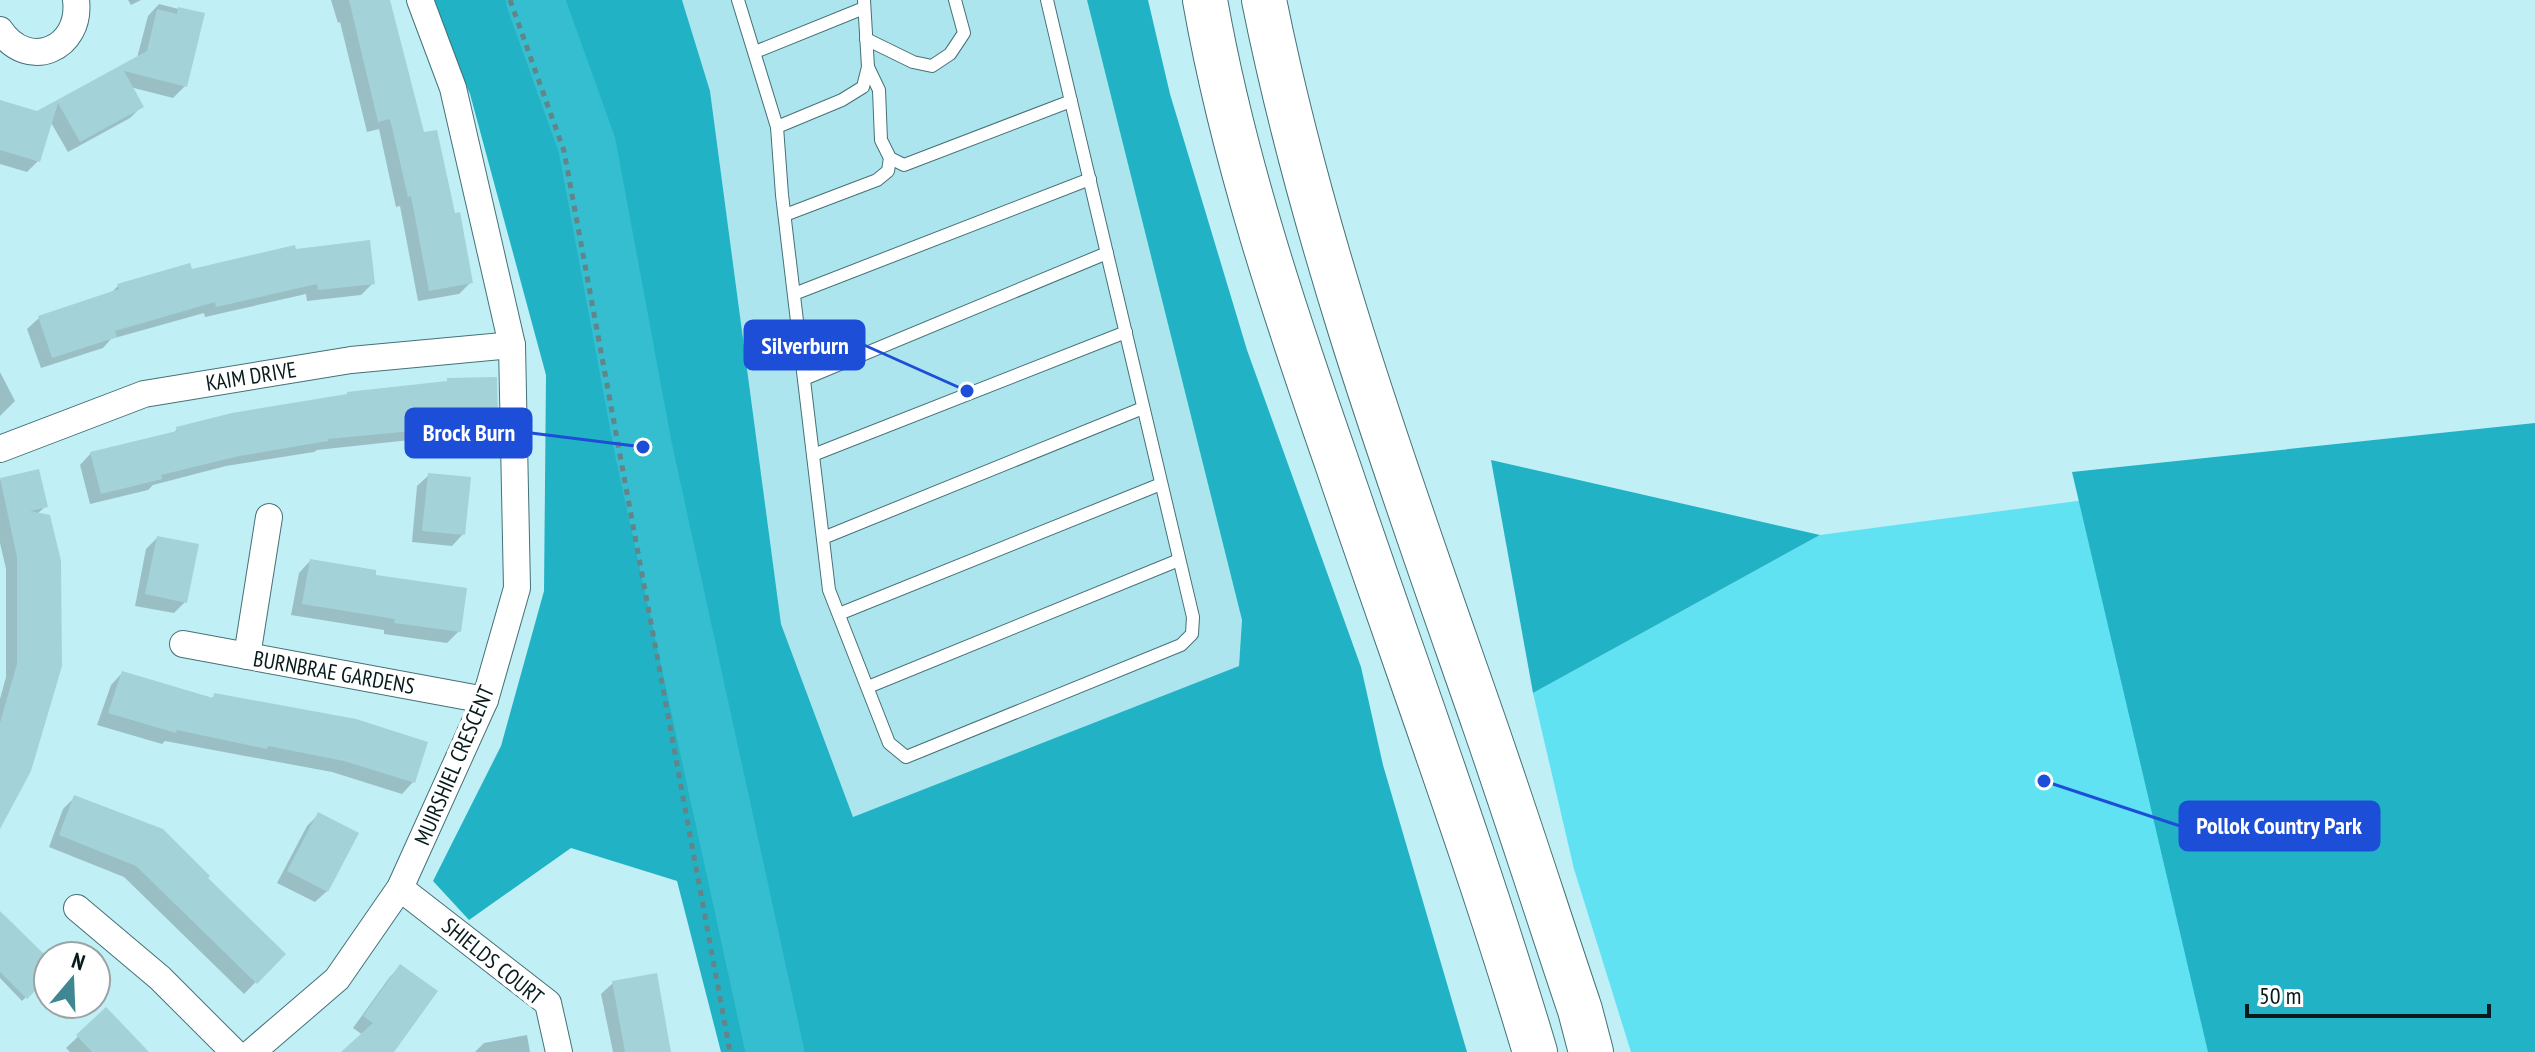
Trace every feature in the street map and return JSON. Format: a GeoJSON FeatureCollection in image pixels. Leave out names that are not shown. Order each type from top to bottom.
{"type":"FeatureCollection","features":[{"type":"Feature","properties":{"kind":"highway"},"geometry":{"type":"LineString","coordinates":[[1185,0],[1306,374],[1429,725],[1535,1052]]}},
{"type":"Feature","properties":{"kind":"highway"},"geometry":{"type":"LineString","coordinates":[[1205,0],[1216,59],[1255,210]]}},
{"type":"Feature","properties":{"kind":"highway"},"geometry":{"type":"LineString","coordinates":[[1264,0],[1302,167],[1352,338],[1490,740],[1580,1010],[1591,1052]]}},
{"type":"Feature","properties":{"kind":"highway"},"geometry":{"type":"LineString","coordinates":[[1296,0],[1302,167]]}},
{"type":"Feature","properties":{"kind":"street"},"geometry":{"type":"LineString","coordinates":[[0,30],[16,48],[44,52],[67,39],[78,14],[76,0]]}},
{"type":"Feature","properties":{"kind":"street","name":"MUIRSHIEL CRESCENT"},"geometry":{"type":"LineString","coordinates":[[252,1052],[337,979],[400,888],[485,700],[517,588],[512,345],[453,88],[420,0]]}},
{"type":"Feature","properties":{"kind":"street","name":"KAIM DRIVE"},"geometry":{"type":"LineString","coordinates":[[0,449],[144,394],[351,360],[512,345]]}},
{"type":"Feature","properties":{"kind":"street"},"geometry":{"type":"LineString","coordinates":[[247,656],[269,517]]}},
{"type":"Feature","properties":{"kind":"street","name":"BURNBRAE GARDENS"},"geometry":{"type":"LineString","coordinates":[[183,644],[485,700]]}},
{"type":"Feature","properties":{"kind":"street","name":"SHIELDS COURT"},"geometry":{"type":"LineString","coordinates":[[400,888],[548,1003],[559,1052]]}},
{"type":"Feature","properties":{"kind":"street"},"geometry":{"type":"LineString","coordinates":[[77,908],[160,978],[234,1052]]}},
{"type":"Feature","properties":{"kind":"lane"},"geometry":{"type":"LineString","coordinates":[[738,0],[777,127],[829,590],[889,743],[906,757],[1181,645],[1192,634],[1193,617],[1047,0]]}},
{"type":"Feature","properties":{"kind":"lane"},"geometry":{"type":"LineString","coordinates":[[866,39],[913,62],[932,66],[950,54],[964,33],[955,0]]}},
{"type":"Feature","properties":{"kind":"lane"},"geometry":{"type":"LineString","coordinates":[[755,52],[864,4],[868,67],[863,87],[842,100],[777,127]]}},
{"type":"Feature","properties":{"kind":"lane"},"geometry":{"type":"LineString","coordinates":[[785,215],[877,180],[888,171],[890,158],[881,140],[879,90],[868,67]]}},
{"type":"Feature","properties":{"kind":"lane"},"geometry":{"type":"LineString","coordinates":[[890,158],[904,165],[1071,101]]}},
{"type":"Feature","properties":{"kind":"lane"},"geometry":{"type":"LineString","coordinates":[[794,294],[1090,179]]}},
{"type":"Feature","properties":{"kind":"lane"},"geometry":{"type":"LineString","coordinates":[[804,379],[1107,253]]}},
{"type":"Feature","properties":{"kind":"lane"},"geometry":{"type":"LineString","coordinates":[[813,455],[1126,332]]}},
{"type":"Feature","properties":{"kind":"lane"},"geometry":{"type":"LineString","coordinates":[[823,538],[1143,408]]}},
{"type":"Feature","properties":{"kind":"lane"},"geometry":{"type":"LineString","coordinates":[[839,614],[1161,484]]}},
{"type":"Feature","properties":{"kind":"lane"},"geometry":{"type":"LineString","coordinates":[[868,687],[1179,560]]}},
{"type":"Feature","properties":{"kind":"path"},"geometry":{"type":"LineString","coordinates":[[510,0],[564,151],[730,1052]]}},
{"type":"Feature","properties":{"kind":"shaded area"},"geometry":{"type":"Polygon","coordinates":[[[428,0],[682,0],[710,91],[781,624],[853,817],[1239,666],[1242,620],[1087,0],[1148,0],[1170,94],[1247,350],[1361,667],[1383,765],[1467,1052],[721,1052],[677,881],[571,848],[469,920],[433,881],[501,746],[544,591],[546,375],[470,94],[428,0]]]}},
{"type":"Feature","properties":{"kind":"shaded area"},"geometry":{"type":"Polygon","coordinates":[[[682,0],[1087,0],[1242,620],[1239,666],[853,817],[781,624],[710,91],[682,0]]]}},
{"type":"Feature","properties":{"kind":"shaded area"},"geometry":{"type":"Polygon","coordinates":[[[2535,423],[2535,1052],[2208,1052],[2072,472],[2535,423]]]}},
{"type":"Feature","properties":{"kind":"shaded area"},"geometry":{"type":"Polygon","coordinates":[[[2395,459],[2535,1052],[1631,1052],[1574,869],[1533,693],[1820,535],[2395,459]]]}},
{"type":"Feature","properties":{"kind":"shaded area"},"geometry":{"type":"Polygon","coordinates":[[[1491,460],[1820,535],[1533,693],[1491,460]]]}},
{"type":"Feature","properties":{"kind":"building"},"geometry":{"type":"Polygon","coordinates":[[[349,0],[390,0],[424,132],[437,130],[455,213],[460,212],[473,283],[429,291],[411,196],[408,197],[390,119],[378,122],[349,0]]]}},
{"type":"Feature","properties":{"kind":"building"},"geometry":{"type":"Polygon","coordinates":[[[178,7],[205,13],[187,87],[124,71],[144,107],[80,142],[58,103],[40,162],[0,150],[0,100],[37,111],[147,51],[157,9],[177,14],[178,7]]]}},
{"type":"Feature","properties":{"kind":"building"},"geometry":{"type":"Polygon","coordinates":[[[370,240],[375,284],[318,290],[317,284],[216,307],[215,302],[115,331],[117,337],[52,358],[38,316],[119,289],[117,284],[190,263],[192,269],[295,245],[296,249],[370,240]]]}},
{"type":"Feature","properties":{"kind":"building"},"geometry":{"type":"Polygon","coordinates":[[[497,377],[498,420],[423,422],[423,430],[328,439],[239,456],[101,494],[90,452],[177,431],[176,427],[232,413],[347,392],[447,381],[447,378],[497,377]]]}},
{"type":"Feature","properties":{"kind":"building"},"geometry":{"type":"Polygon","coordinates":[[[39,469],[48,507],[30,511],[50,515],[61,561],[62,666],[31,771],[0,829],[0,723],[17,664],[17,557],[0,478],[39,469]]]}},
{"type":"Feature","properties":{"kind":"building"},"geometry":{"type":"Polygon","coordinates":[[[428,473],[471,477],[465,535],[422,531],[428,473]]]}},
{"type":"Feature","properties":{"kind":"building"},"geometry":{"type":"Polygon","coordinates":[[[157,536],[199,544],[187,603],[145,594],[157,536]]]}},
{"type":"Feature","properties":{"kind":"building"},"geometry":{"type":"Polygon","coordinates":[[[310,559],[376,570],[376,575],[467,588],[461,632],[394,623],[395,619],[302,604],[310,559]]]}},
{"type":"Feature","properties":{"kind":"building"},"geometry":{"type":"Polygon","coordinates":[[[122,671],[213,698],[214,693],[356,719],[428,742],[415,783],[344,761],[177,730],[176,733],[108,713],[122,671]]]}},
{"type":"Feature","properties":{"kind":"building"},"geometry":{"type":"Polygon","coordinates":[[[74,795],[163,829],[286,954],[257,984],[136,866],[59,835],[74,795]]]}},
{"type":"Feature","properties":{"kind":"building"},"geometry":{"type":"Polygon","coordinates":[[[318,812],[359,833],[328,892],[287,871],[318,812]]]}},
{"type":"Feature","properties":{"kind":"building"},"geometry":{"type":"Polygon","coordinates":[[[0,911],[32,942],[32,994],[27,999],[0,972],[0,911]]]}},
{"type":"Feature","properties":{"kind":"building"},"geometry":{"type":"Polygon","coordinates":[[[400,964],[438,991],[394,1052],[341,1052],[373,1023],[363,1016],[400,964]]]}},
{"type":"Feature","properties":{"kind":"building"},"geometry":{"type":"Polygon","coordinates":[[[657,973],[671,1052],[625,1052],[612,981],[657,973]]]}},
{"type":"Feature","properties":{"kind":"building"},"geometry":{"type":"Polygon","coordinates":[[[112,1013],[149,1052],[92,1052],[76,1035],[92,1020],[112,1020],[112,1013]]]}},
{"type":"Feature","properties":{"kind":"waterway"},"geometry":{"type":"LineString","coordinates":[[535,0],[587,145],[643,447],[775,1052]]}},
{"type":"Feature","properties":{"kind":"place","name":"Silverburn"},"geometry":{"type":"Point","coordinates":[967,391]}},
{"type":"Feature","properties":{"kind":"place","name":"Brock Burn"},"geometry":{"type":"Point","coordinates":[643,447]}},
{"type":"Feature","properties":{"kind":"place","name":"Pollok Country Park"},"geometry":{"type":"Point","coordinates":[2044,781]}}]}
